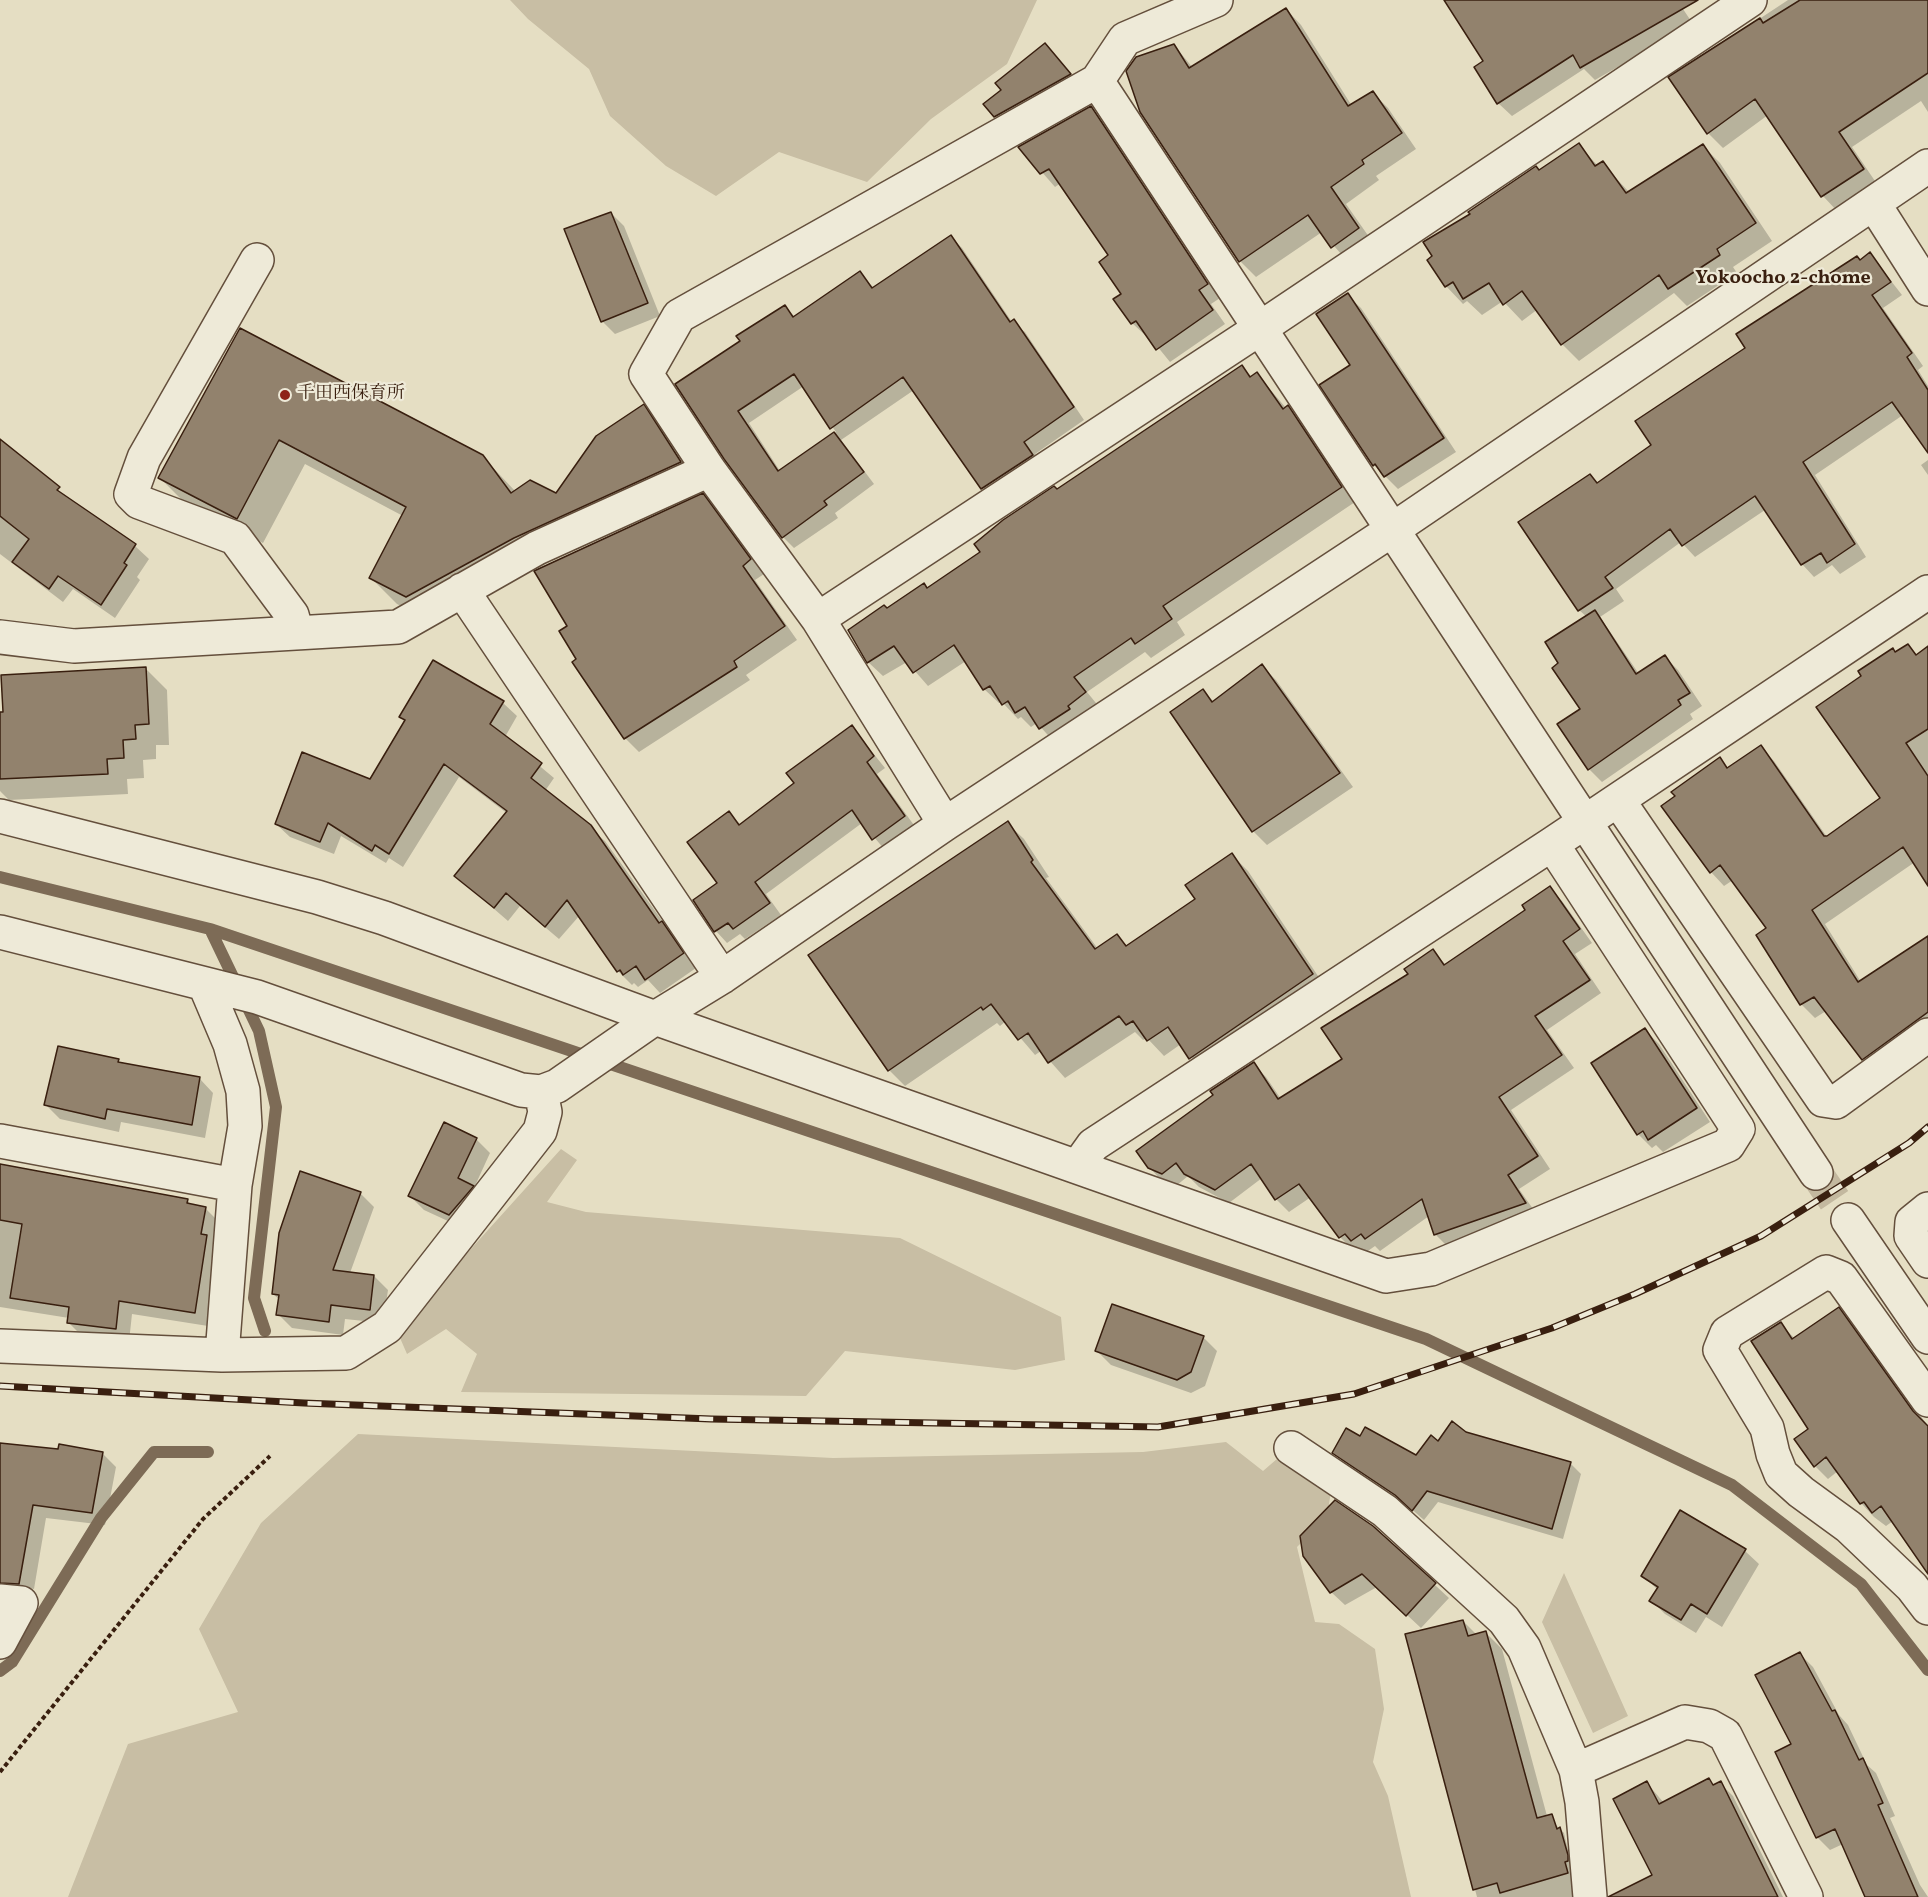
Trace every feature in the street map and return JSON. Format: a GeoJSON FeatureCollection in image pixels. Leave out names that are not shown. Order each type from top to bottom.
{"type":"FeatureCollection","features":[{"type":"Feature","properties":{"kind":"street"},"geometry":{"type":"LineString","coordinates":[[945,824],[818,619],[709,470],[646,374],[679,316],[1097,81],[1125,39],[1216,0]]}},
{"type":"Feature","properties":{"kind":"street"},"geometry":{"type":"LineString","coordinates":[[818,619],[1259,329],[1750,0]]}},
{"type":"Feature","properties":{"kind":"street"},"geometry":{"type":"LineString","coordinates":[[1097,81],[1816,1173]]}},
{"type":"Feature","properties":{"kind":"street"},"geometry":{"type":"LineString","coordinates":[[0,932],[257,997],[521,1090],[541,1092],[574,1075],[627,1036],[722,977],[945,824],[1392,530],[1928,166]]}},
{"type":"Feature","properties":{"kind":"street"},"geometry":{"type":"LineString","coordinates":[[1874,204],[1928,290]]}},
{"type":"Feature","properties":{"kind":"street"},"geometry":{"type":"LineString","coordinates":[[257,260],[144,458],[131,494],[139,502],[235,538],[292,615],[297,633]]}},
{"type":"Feature","properties":{"kind":"street"},"geometry":{"type":"LineString","coordinates":[[0,637],[74,646],[398,627],[537,548],[709,470]]}},
{"type":"Feature","properties":{"kind":"street"},"geometry":{"type":"LineString","coordinates":[[462,590],[722,977]]}},
{"type":"Feature","properties":{"kind":"street"},"geometry":{"type":"LineString","coordinates":[[1078,1166],[1093,1145],[1552,844],[1928,592]]}},
{"type":"Feature","properties":{"kind":"street"},"geometry":{"type":"LineString","coordinates":[[1618,800],[1823,1100],[1836,1102],[1928,1035]]}},
{"type":"Feature","properties":{"kind":"street"},"geometry":{"type":"LineString","coordinates":[[0,816],[316,897],[384,918],[655,1018],[1386,1276],[1431,1269],[1728,1145],[1738,1129],[1552,844]]}},
{"type":"Feature","properties":{"kind":"street"},"geometry":{"type":"LineString","coordinates":[[214,986],[243,1091],[245,1126],[235,1185],[222,1355]]}},
{"type":"Feature","properties":{"kind":"street"},"geometry":{"type":"LineString","coordinates":[[0,1346],[222,1355],[346,1353],[387,1327],[540,1131],[546,1112],[541,1092]]}},
{"type":"Feature","properties":{"kind":"street"},"geometry":{"type":"LineString","coordinates":[[0,1141],[235,1185]]}},
{"type":"Feature","properties":{"kind":"street"},"geometry":{"type":"LineString","coordinates":[[1928,1209],[1912,1221],[1911,1236],[1928,1261]]}},
{"type":"Feature","properties":{"kind":"street"},"geometry":{"type":"LineString","coordinates":[[1848,1220],[1928,1337]]}},
{"type":"Feature","properties":{"kind":"street"},"geometry":{"type":"LineString","coordinates":[[1923,1590],[1849,1527],[1801,1492],[1781,1474],[1773,1454],[1767,1428],[1720,1350],[1727,1333],[1827,1272],[1841,1278],[1928,1400]]}},
{"type":"Feature","properties":{"kind":"street"},"geometry":{"type":"LineString","coordinates":[[1291,1448],[1385,1511],[1504,1620],[1524,1648],[1576,1770],[1582,1802],[1590,1897]]}},
{"type":"Feature","properties":{"kind":"street"},"geometry":{"type":"LineString","coordinates":[[0,1601],[21,1603],[0,1642]]}},
{"type":"Feature","properties":{"kind":"street"},"geometry":{"type":"LineString","coordinates":[[1576,1770],[1685,1722],[1709,1726],[1725,1735],[1806,1897]]}},
{"type":"Feature","properties":{"kind":"path"},"geometry":{"type":"LineString","coordinates":[[0,1772],[203,1519],[270,1456]]}},
{"type":"Feature","properties":{"kind":"shaded area"},"geometry":{"type":"Polygon","coordinates":[[[510,0],[1037,0],[1007,64],[931,119],[867,182],[779,152],[716,196],[666,166],[610,116],[589,69],[528,19],[510,0]]]}},
{"type":"Feature","properties":{"kind":"shaded area"},"geometry":{"type":"Polygon","coordinates":[[[561,1149],[577,1160],[547,1202],[586,1212],[900,1238],[1061,1317],[1065,1360],[1015,1370],[845,1351],[806,1396],[461,1392],[477,1354],[446,1329],[407,1354],[397,1331],[561,1149]]]}},
{"type":"Feature","properties":{"kind":"shaded area"},"geometry":{"type":"Polygon","coordinates":[[[358,1434],[833,1458],[1143,1452],[1226,1442],[1263,1471],[1285,1452],[1333,1478],[1327,1517],[1297,1547],[1315,1622],[1339,1624],[1375,1649],[1384,1709],[1373,1762],[1388,1796],[1411,1897],[68,1897],[128,1744],[238,1712],[199,1629],[261,1523],[358,1434]]]}},
{"type":"Feature","properties":{"kind":"shaded area"},"geometry":{"type":"Polygon","coordinates":[[[1564,1573],[1628,1716],[1593,1733],[1542,1622],[1564,1573]]]}},
{"type":"Feature","properties":{"kind":"building"},"geometry":{"type":"Polygon","coordinates":[[[1444,0],[1698,0],[1580,68],[1573,55],[1497,104],[1474,67],[1483,61],[1444,0]]]}},
{"type":"Feature","properties":{"kind":"building"},"geometry":{"type":"Polygon","coordinates":[[[1800,0],[1928,0],[1928,73],[1839,132],[1864,169],[1821,197],[1755,99],[1707,134],[1668,77],[1760,18],[1763,23],[1800,0]]]}},
{"type":"Feature","properties":{"kind":"building"},"geometry":{"type":"Polygon","coordinates":[[[1286,8],[1348,106],[1373,91],[1402,133],[1362,160],[1364,164],[1331,187],[1359,228],[1331,248],[1308,215],[1239,262],[1140,112],[1126,71],[1136,57],[1174,44],[1189,68],[1286,8]]]}},
{"type":"Feature","properties":{"kind":"building"},"geometry":{"type":"Polygon","coordinates":[[[1045,43],[1071,74],[994,117],[983,104],[1001,90],[995,83],[1045,43]]]}},
{"type":"Feature","properties":{"kind":"building"},"geometry":{"type":"Polygon","coordinates":[[[1091,106],[1208,284],[1199,290],[1213,310],[1156,350],[1136,321],[1131,324],[1113,299],[1121,294],[1099,262],[1108,255],[1049,169],[1040,174],[1018,147],[1091,106]]]}},
{"type":"Feature","properties":{"kind":"building"},"geometry":{"type":"Polygon","coordinates":[[[1579,143],[1595,166],[1603,161],[1626,193],[1703,144],[1756,223],[1717,249],[1720,255],[1668,289],[1659,275],[1561,345],[1522,291],[1503,305],[1489,283],[1463,299],[1453,282],[1445,287],[1427,260],[1432,256],[1423,242],[1470,214],[1468,212],[1536,166],[1539,170],[1579,143]]]}},
{"type":"Feature","properties":{"kind":"building"},"geometry":{"type":"Polygon","coordinates":[[[611,212],[648,303],[601,322],[564,229],[611,212]]]}},
{"type":"Feature","properties":{"kind":"building"},"geometry":{"type":"Polygon","coordinates":[[[951,235],[1010,322],[1014,319],[1074,407],[1024,442],[1033,455],[981,489],[903,377],[830,429],[794,374],[738,411],[778,471],[834,432],[864,472],[824,501],[827,505],[782,538],[724,459],[675,384],[740,341],[736,336],[785,305],[793,317],[860,271],[872,288],[951,235]]]}},
{"type":"Feature","properties":{"kind":"building"},"geometry":{"type":"Polygon","coordinates":[[[1870,252],[1891,282],[1872,295],[1912,353],[1907,357],[1928,390],[1928,453],[1892,402],[1803,462],[1855,544],[1827,563],[1821,553],[1801,565],[1755,496],[1682,546],[1670,529],[1605,577],[1613,588],[1578,611],[1518,522],[1590,474],[1597,483],[1651,445],[1635,421],[1745,348],[1736,334],[1857,256],[1860,260],[1870,252]]]}},
{"type":"Feature","properties":{"kind":"building"},"geometry":{"type":"Polygon","coordinates":[[[1348,293],[1444,438],[1384,477],[1375,464],[1373,466],[1319,385],[1350,365],[1316,314],[1348,293]]]}},
{"type":"Feature","properties":{"kind":"building","name":"千田西保育所"},"geometry":{"type":"Polygon","coordinates":[[[240,328],[483,455],[511,493],[530,480],[556,493],[596,436],[644,404],[681,462],[514,538],[406,597],[369,578],[406,507],[279,440],[237,519],[158,478],[240,328]]]}},
{"type":"Feature","properties":{"kind":"building"},"geometry":{"type":"Polygon","coordinates":[[[1242,365],[1250,377],[1257,372],[1283,409],[1288,405],[1342,487],[1163,606],[1172,619],[1135,644],[1131,638],[1074,677],[1086,692],[1068,706],[1070,709],[1039,729],[1025,707],[1015,713],[1008,701],[1002,705],[990,686],[983,690],[954,645],[913,673],[894,646],[867,663],[848,630],[884,605],[887,608],[924,583],[927,588],[980,552],[974,544],[1003,520],[1054,486],[1057,489],[1242,365]]]}},
{"type":"Feature","properties":{"kind":"building"},"geometry":{"type":"Polygon","coordinates":[[[0,439],[60,487],[57,490],[136,544],[124,563],[127,565],[101,605],[58,576],[49,589],[12,562],[29,539],[0,516],[0,439]]]}},
{"type":"Feature","properties":{"kind":"building"},"geometry":{"type":"Polygon","coordinates":[[[703,493],[751,559],[743,566],[785,626],[734,661],[737,667],[624,739],[572,662],[576,659],[559,631],[567,626],[534,571],[703,493]]]}},
{"type":"Feature","properties":{"kind":"building"},"geometry":{"type":"Polygon","coordinates":[[[1595,610],[1636,674],[1665,655],[1690,693],[1678,700],[1681,705],[1588,770],[1557,724],[1580,709],[1552,668],[1558,663],[1545,642],[1595,610]]]}},
{"type":"Feature","properties":{"kind":"building"},"geometry":{"type":"Polygon","coordinates":[[[1908,644],[1916,655],[1928,646],[1928,729],[1906,743],[1928,776],[1928,886],[1903,847],[1812,910],[1858,982],[1928,936],[1928,1012],[1862,1060],[1814,997],[1800,1005],[1756,935],[1766,928],[1720,865],[1710,873],[1661,806],[1675,796],[1671,792],[1720,757],[1727,768],[1761,745],[1824,836],[1827,836],[1880,798],[1816,707],[1861,676],[1858,671],[1893,648],[1895,652],[1908,644]]]}},
{"type":"Feature","properties":{"kind":"building"},"geometry":{"type":"Polygon","coordinates":[[[433,660],[504,701],[490,724],[542,763],[531,778],[591,825],[659,923],[662,921],[684,953],[645,980],[636,966],[623,975],[620,970],[617,972],[567,900],[545,927],[506,893],[494,908],[454,876],[507,811],[444,764],[389,854],[375,845],[372,851],[328,823],[320,842],[275,824],[302,752],[370,779],[405,720],[399,717],[433,660]]]}},
{"type":"Feature","properties":{"kind":"building"},"geometry":{"type":"Polygon","coordinates":[[[1262,664],[1340,773],[1252,832],[1170,712],[1203,689],[1212,702],[1262,664]]]}},
{"type":"Feature","properties":{"kind":"building"},"geometry":{"type":"Polygon","coordinates":[[[146,667],[149,724],[135,725],[136,739],[123,740],[124,758],[107,759],[108,774],[0,779],[0,712],[3,712],[1,675],[146,667]]]}},
{"type":"Feature","properties":{"kind":"building"},"geometry":{"type":"Polygon","coordinates":[[[852,725],[874,756],[867,762],[905,816],[872,840],[852,810],[755,882],[770,903],[733,929],[728,923],[714,932],[693,900],[717,883],[687,842],[729,811],[739,825],[794,783],[786,773],[852,725]]]}},
{"type":"Feature","properties":{"kind":"building"},"geometry":{"type":"Polygon","coordinates":[[[1008,821],[1033,860],[1031,862],[1095,949],[1117,934],[1126,946],[1195,899],[1185,885],[1232,853],[1313,974],[1189,1059],[1168,1027],[1147,1041],[1133,1021],[1126,1025],[1119,1016],[1048,1063],[1028,1033],[1018,1040],[991,1004],[983,1010],[981,1007],[888,1071],[808,955],[1008,821]]]}},
{"type":"Feature","properties":{"kind":"building"},"geometry":{"type":"Polygon","coordinates":[[[1550,886],[1580,929],[1563,941],[1590,980],[1535,1016],[1562,1055],[1499,1097],[1538,1156],[1508,1175],[1526,1203],[1434,1235],[1422,1199],[1365,1239],[1361,1234],[1351,1241],[1345,1234],[1339,1238],[1299,1184],[1275,1200],[1251,1164],[1215,1190],[1184,1174],[1176,1163],[1162,1174],[1148,1168],[1136,1151],[1213,1095],[1210,1091],[1254,1062],[1278,1099],[1342,1059],[1321,1028],[1408,974],[1404,969],[1433,949],[1444,965],[1525,910],[1522,905],[1550,886]]]}},
{"type":"Feature","properties":{"kind":"building"},"geometry":{"type":"Polygon","coordinates":[[[1645,1028],[1697,1108],[1648,1140],[1643,1131],[1637,1135],[1591,1063],[1645,1028]]]}},
{"type":"Feature","properties":{"kind":"building"},"geometry":{"type":"Polygon","coordinates":[[[58,1046],[119,1059],[118,1062],[200,1077],[192,1125],[107,1109],[105,1119],[44,1105],[58,1046]]]}},
{"type":"Feature","properties":{"kind":"building"},"geometry":{"type":"Polygon","coordinates":[[[444,1122],[477,1138],[458,1178],[474,1186],[449,1215],[408,1196],[444,1122]]]}},
{"type":"Feature","properties":{"kind":"building"},"geometry":{"type":"Polygon","coordinates":[[[0,1164],[188,1199],[187,1203],[206,1207],[201,1234],[207,1235],[195,1313],[119,1301],[116,1329],[67,1323],[69,1307],[10,1298],[22,1224],[0,1220],[0,1164]]]}},
{"type":"Feature","properties":{"kind":"building"},"geometry":{"type":"Polygon","coordinates":[[[300,1171],[361,1192],[333,1270],[374,1275],[370,1310],[331,1305],[329,1322],[276,1315],[279,1295],[272,1294],[279,1233],[300,1171]]]}},
{"type":"Feature","properties":{"kind":"building"},"geometry":{"type":"Polygon","coordinates":[[[1112,1304],[1204,1336],[1191,1372],[1177,1380],[1095,1351],[1112,1304]]]}},
{"type":"Feature","properties":{"kind":"building"},"geometry":{"type":"Polygon","coordinates":[[[1839,1307],[1913,1411],[1928,1426],[1928,1574],[1881,1506],[1872,1513],[1864,1502],[1860,1504],[1826,1457],[1814,1467],[1794,1439],[1808,1429],[1751,1341],[1781,1322],[1792,1339],[1839,1307]]]}},
{"type":"Feature","properties":{"kind":"building"},"geometry":{"type":"Polygon","coordinates":[[[1452,1421],[1466,1432],[1571,1462],[1552,1529],[1427,1491],[1412,1511],[1395,1495],[1332,1453],[1346,1428],[1360,1436],[1365,1427],[1416,1455],[1431,1435],[1438,1441],[1452,1421]]]}},
{"type":"Feature","properties":{"kind":"building"},"geometry":{"type":"Polygon","coordinates":[[[0,1443],[58,1449],[59,1444],[103,1452],[92,1513],[33,1505],[19,1584],[0,1583],[0,1443]]]}},
{"type":"Feature","properties":{"kind":"building"},"geometry":{"type":"Polygon","coordinates":[[[1335,1500],[1373,1526],[1436,1583],[1406,1616],[1362,1574],[1330,1593],[1303,1556],[1300,1536],[1335,1500]]]}},
{"type":"Feature","properties":{"kind":"building"},"geometry":{"type":"Polygon","coordinates":[[[1680,1510],[1746,1549],[1707,1614],[1691,1604],[1681,1620],[1649,1601],[1658,1587],[1641,1576],[1680,1510]]]}},
{"type":"Feature","properties":{"kind":"building"},"geometry":{"type":"Polygon","coordinates":[[[1463,1620],[1468,1636],[1486,1631],[1537,1818],[1552,1814],[1557,1829],[1560,1827],[1568,1855],[1568,1861],[1565,1862],[1568,1873],[1500,1893],[1497,1883],[1473,1890],[1405,1634],[1463,1620]]]}},
{"type":"Feature","properties":{"kind":"building"},"geometry":{"type":"Polygon","coordinates":[[[1800,1652],[1832,1711],[1835,1710],[1859,1760],[1863,1758],[1883,1803],[1878,1805],[1918,1897],[1865,1897],[1835,1829],[1816,1838],[1775,1752],[1791,1744],[1755,1675],[1800,1652]]]}},
{"type":"Feature","properties":{"kind":"building"},"geometry":{"type":"Polygon","coordinates":[[[1709,1778],[1713,1785],[1721,1781],[1778,1897],[1608,1897],[1652,1875],[1613,1799],[1647,1781],[1659,1804],[1709,1778]]]}},
{"type":"Feature","properties":{"kind":"waterway"},"geometry":{"type":"LineString","coordinates":[[0,877],[210,929],[1426,1339],[1732,1485],[1861,1584],[1928,1670]]}},
{"type":"Feature","properties":{"kind":"waterway"},"geometry":{"type":"LineString","coordinates":[[210,929],[259,1031],[276,1107],[254,1298],[265,1331]]}},
{"type":"Feature","properties":{"kind":"waterway"},"geometry":{"type":"LineString","coordinates":[[0,1671],[12,1662],[101,1518],[154,1452],[208,1452]]}},
{"type":"Feature","properties":{"kind":"tunnel"},"geometry":{"type":"LineString","coordinates":[[1816,1173],[1848,1220]]}},
{"type":"Feature","properties":{"kind":"railway"},"geometry":{"type":"LineString","coordinates":[[0,1386],[304,1403],[711,1419],[1158,1427],[1354,1394],[1552,1328],[1635,1294],[1761,1236],[1909,1143],[1928,1127]]}},
{"type":"Feature","properties":{"kind":"place","name":"千田西保育所"},"geometry":{"type":"Point","coordinates":[285,395]}},
{"type":"Feature","properties":{"kind":"district","name":"Yokoocho 2-chome"},"geometry":{"type":"Point","coordinates":[1783,279]}}]}
